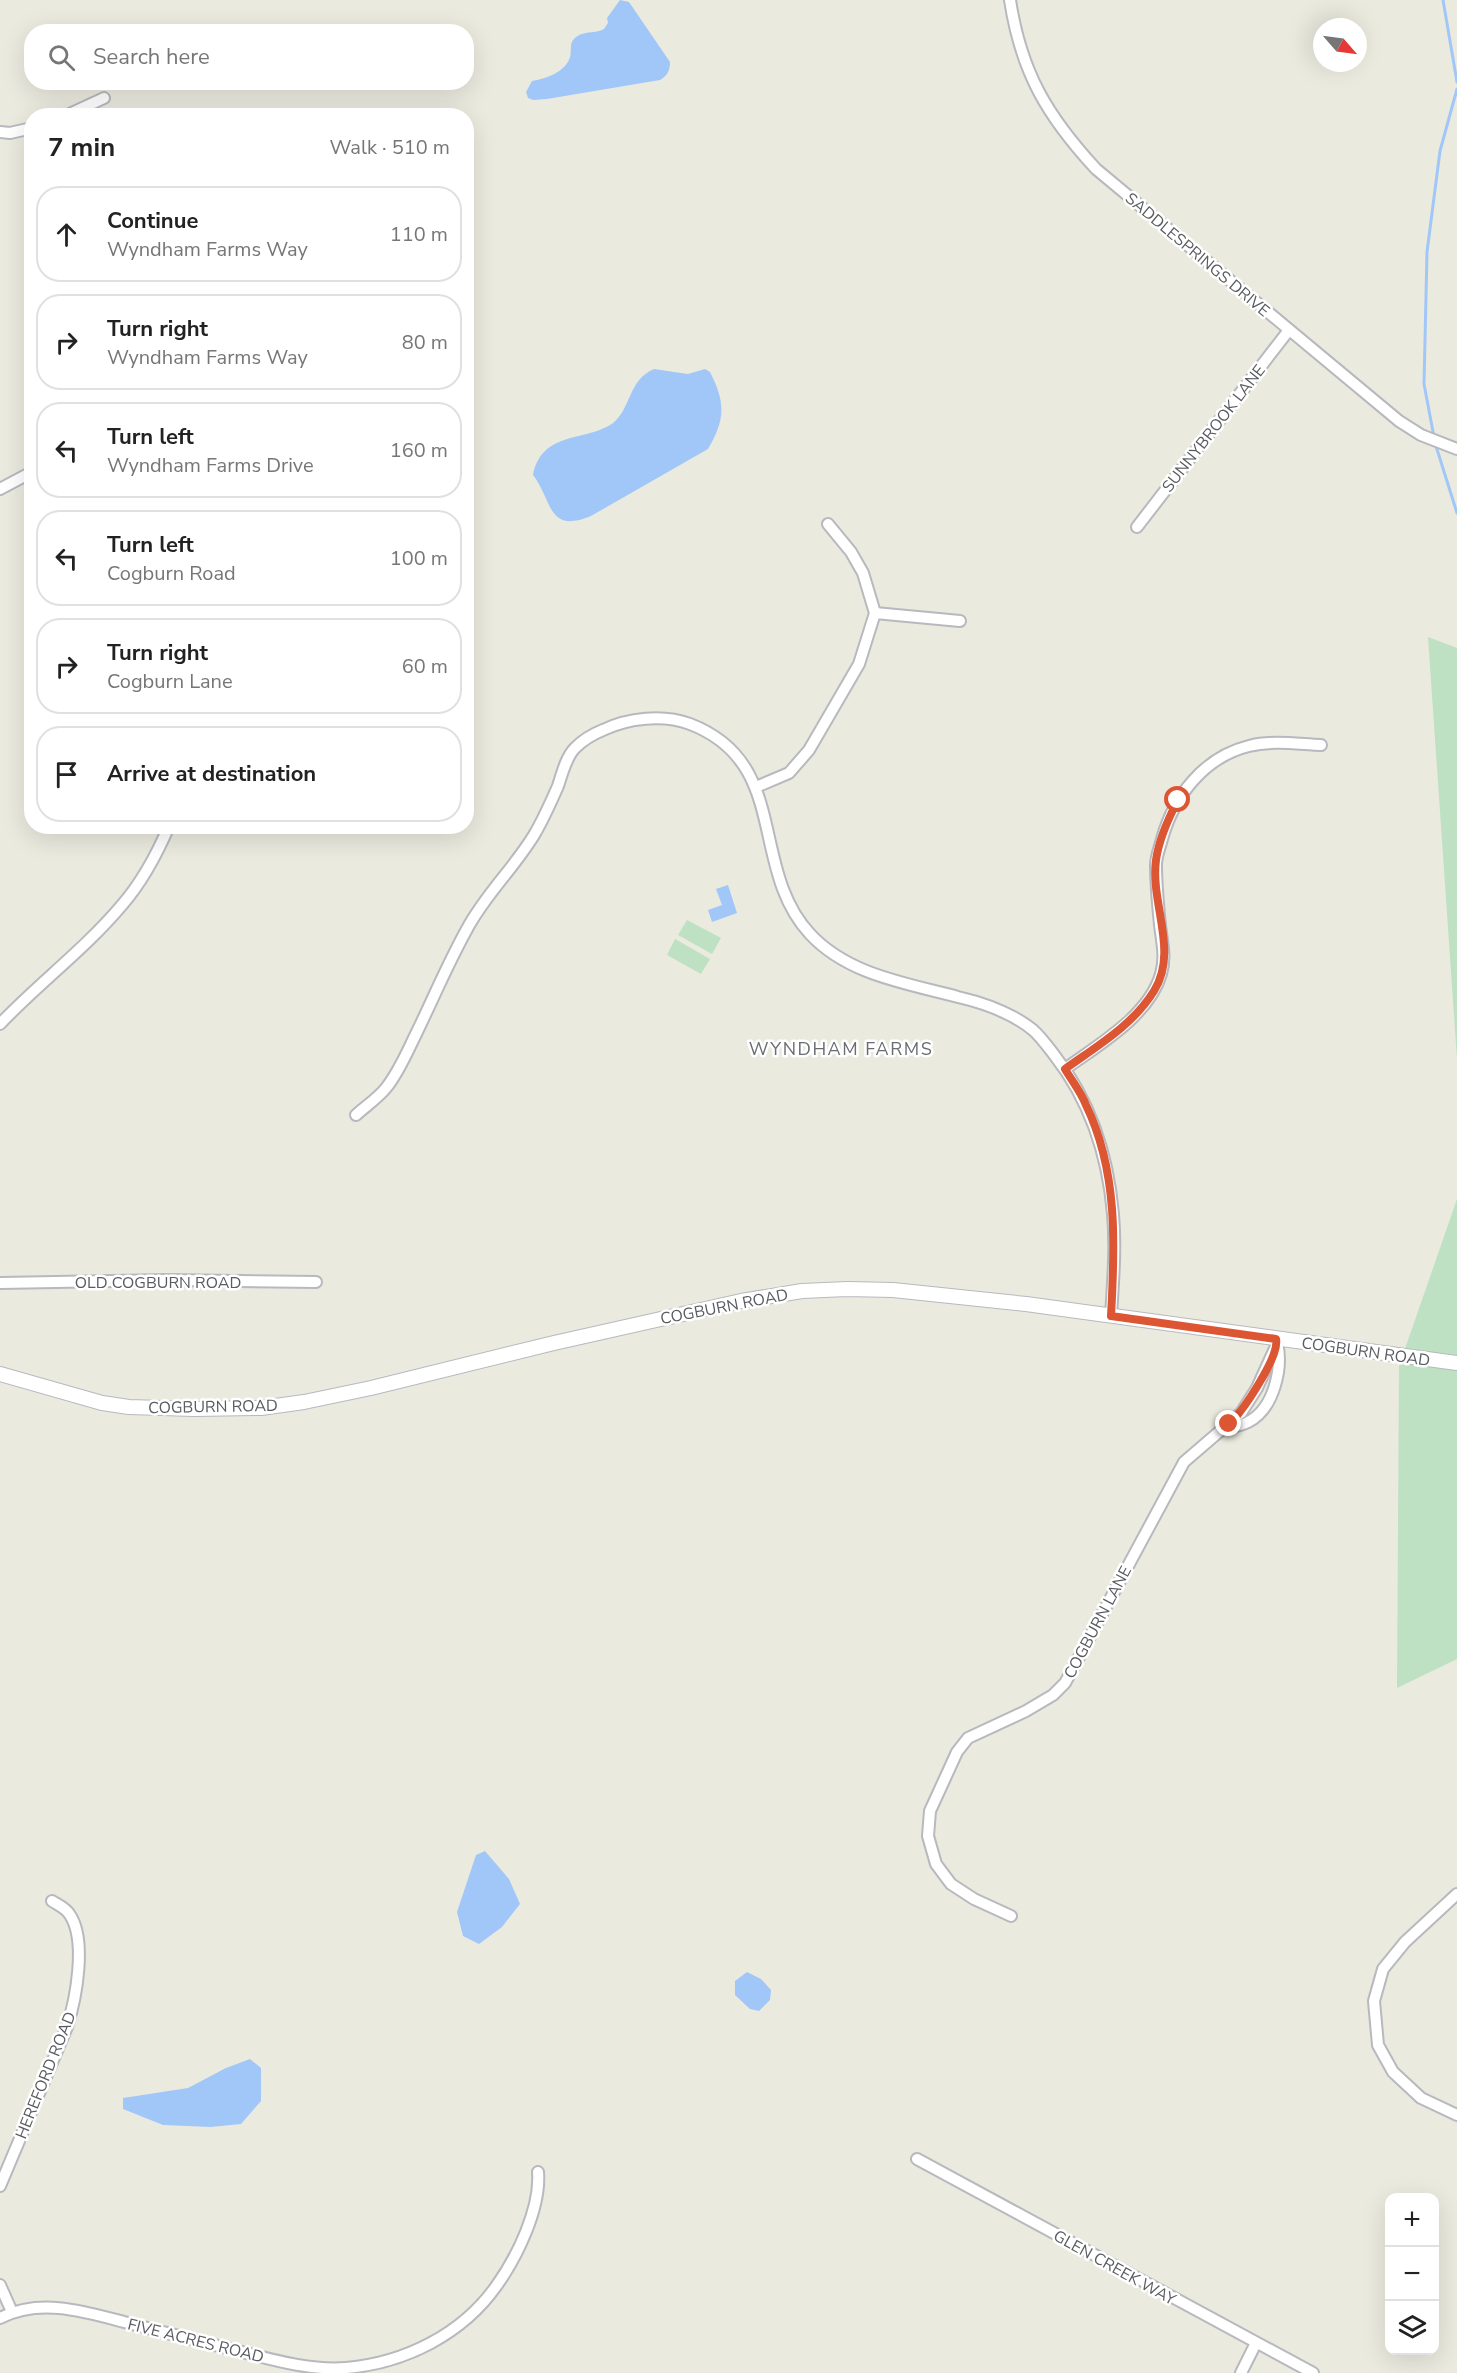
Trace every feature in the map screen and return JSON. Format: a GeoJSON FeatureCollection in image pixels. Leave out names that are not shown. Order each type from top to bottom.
{"type":"FeatureCollection","features":[{"type":"Feature","properties":{"kind":"street","name":"SADDLESPRINGS DRIVE"},"geometry":{"type":"LineString","coordinates":[[1010,0],[1021,50],[1043,102],[1067,137],[1096,169],[1399,422],[1420,435],[1457,449]]}},
{"type":"Feature","properties":{"kind":"street"},"geometry":{"type":"LineString","coordinates":[[82,108],[104,98]]}},
{"type":"Feature","properties":{"kind":"street"},"geometry":{"type":"LineString","coordinates":[[0,132],[10,133],[24,130]]}},
{"type":"Feature","properties":{"kind":"street","name":"SUNNYBROOK LANE"},"geometry":{"type":"LineString","coordinates":[[1137,527],[1289,330]]}},
{"type":"Feature","properties":{"kind":"street"},"geometry":{"type":"LineString","coordinates":[[0,489],[24,476]]}},
{"type":"Feature","properties":{"kind":"street"},"geometry":{"type":"LineString","coordinates":[[756,787],[789,773],[809,750],[837,706],[859,664],[875,613],[863,573],[851,552],[828,524]]}},
{"type":"Feature","properties":{"kind":"street"},"geometry":{"type":"LineString","coordinates":[[875,613],[960,621]]}},
{"type":"Feature","properties":{"kind":"street"},"geometry":{"type":"LineString","coordinates":[[356,1115],[386,1088],[401,1065],[467,928],[486,897],[534,836],[571,752],[596,734],[619,724],[651,719],[684,722],[711,734],[728,746],[743,762],[756,787],[783,892],[799,920],[822,945],[863,971],[975,1001],[1006,1013],[1034,1031],[1065,1069],[1089,1111],[1109,1182],[1114,1248],[1111,1316]]}},
{"type":"Feature","properties":{"kind":"street"},"geometry":{"type":"LineString","coordinates":[[1065,1069],[1122,1028],[1154,991],[1161,976],[1164,943],[1160,927],[1156,861],[1169,816],[1188,785],[1214,762],[1248,746],[1271,742],[1322,745]]}},
{"type":"Feature","properties":{"kind":"street"},"geometry":{"type":"LineString","coordinates":[[0,1024],[101,929],[123,904],[151,863],[165,834]]}},
{"type":"Feature","properties":{"kind":"street","name":"OLD COGBURN ROAD"},"geometry":{"type":"LineString","coordinates":[[0,1283],[167,1280],[316,1282]]}},
{"type":"Feature","properties":{"kind":"street","name":"COGBURN ROAD"},"geometry":{"type":"LineString","coordinates":[[0,1374],[102,1402],[129,1407],[261,1408],[371,1388],[552,1343],[736,1302],[802,1291],[847,1288],[893,1290],[1026,1304],[1277,1341],[1457,1363]]}},
{"type":"Feature","properties":{"kind":"street","name":"COGBURN LANE"},"geometry":{"type":"LineString","coordinates":[[1011,1916],[974,1899],[951,1884],[936,1864],[928,1836],[930,1811],[957,1752],[968,1738],[1026,1711],[1053,1695],[1065,1683],[1184,1462],[1223,1430],[1249,1422],[1258,1416],[1278,1376],[1280,1356],[1277,1341]]}},
{"type":"Feature","properties":{"kind":"street"},"geometry":{"type":"LineString","coordinates":[[1457,1894],[1405,1942],[1383,1969],[1374,2001],[1378,2045],[1393,2072],[1420,2098],[1457,2115]]}},
{"type":"Feature","properties":{"kind":"street","name":"HEREFORD ROAD"},"geometry":{"type":"LineString","coordinates":[[0,2186],[67,2027],[78,1980],[78,1951],[74,1923],[66,1909],[52,1901]]}},
{"type":"Feature","properties":{"kind":"street","name":"GLEN CREEK WAY"},"geometry":{"type":"LineString","coordinates":[[917,2159],[1313,2373]]}},
{"type":"Feature","properties":{"kind":"street","name":"FIVE ACRES ROAD"},"geometry":{"type":"LineString","coordinates":[[0,2318],[12,2312],[39,2307],[80,2310],[253,2355],[306,2366],[382,2368],[440,2338],[466,2320],[490,2295],[508,2269],[524,2238],[538,2191],[538,2172]]}},
{"type":"Feature","properties":{"kind":"street"},"geometry":{"type":"LineString","coordinates":[[0,2285],[12,2312]]}},
{"type":"Feature","properties":{"kind":"street"},"geometry":{"type":"LineString","coordinates":[[1241,2373],[1256,2343]]}},
{"type":"Feature","properties":{"kind":"green space"},"geometry":{"type":"Polygon","coordinates":[[[1428,637],[1457,648],[1457,1059],[1428,637]]]}},
{"type":"Feature","properties":{"kind":"green space"},"geometry":{"type":"Polygon","coordinates":[[[687,920],[721,938],[712,954],[678,935],[687,920]]]}},
{"type":"Feature","properties":{"kind":"green space"},"geometry":{"type":"Polygon","coordinates":[[[675,939],[710,959],[701,974],[667,955],[675,939]]]}},
{"type":"Feature","properties":{"kind":"green space"},"geometry":{"type":"Polygon","coordinates":[[[1457,1199],[1457,1659],[1397,1688],[1399,1366],[1457,1199]]]}},
{"type":"Feature","properties":{"kind":"water"},"geometry":{"type":"Polygon","coordinates":[[[620,0],[629,2],[670,62],[669,71],[665,77],[660,80],[547,99],[528,98],[526,92],[532,81],[560,71],[568,62],[574,39],[581,34],[604,29],[608,23],[607,18],[620,0]]]}},
{"type":"Feature","properties":{"kind":"water"},"geometry":{"type":"Polygon","coordinates":[[[654,369],[688,374],[705,369],[710,372],[719,393],[721,411],[718,429],[708,449],[591,516],[566,521],[559,518],[553,512],[533,475],[538,461],[555,444],[591,433],[613,423],[619,417],[639,380],[654,369]]]}},
{"type":"Feature","properties":{"kind":"water"},"geometry":{"type":"Polygon","coordinates":[[[728,885],[737,913],[712,922],[708,910],[722,905],[716,889],[728,885]]]}},
{"type":"Feature","properties":{"kind":"water"},"geometry":{"type":"Polygon","coordinates":[[[485,1851],[509,1879],[520,1904],[502,1927],[479,1944],[463,1936],[457,1912],[476,1855],[485,1851]]]}},
{"type":"Feature","properties":{"kind":"water"},"geometry":{"type":"Polygon","coordinates":[[[747,1972],[761,1979],[771,1990],[770,2000],[759,2011],[750,2009],[735,1995],[735,1981],[747,1972]]]}},
{"type":"Feature","properties":{"kind":"water"},"geometry":{"type":"Polygon","coordinates":[[[250,2059],[261,2068],[261,2101],[241,2124],[211,2127],[163,2125],[123,2109],[123,2098],[188,2088],[226,2068],[250,2059]]]}},
{"type":"Feature","properties":{"kind":"waterway"},"geometry":{"type":"LineString","coordinates":[[1443,0],[1457,82]]}},
{"type":"Feature","properties":{"kind":"waterway"},"geometry":{"type":"LineString","coordinates":[[1434,437],[1424,384],[1427,252],[1440,151],[1457,89]]}},
{"type":"Feature","properties":{"kind":"waterway"},"geometry":{"type":"LineString","coordinates":[[1435,443],[1457,513]]}},
{"type":"Feature","properties":{"kind":"district","name":"WYNDHAM FARMS"},"geometry":{"type":"Point","coordinates":[841,1049]}},
{"type":"Feature","properties":{"kind":"route"},"geometry":{"type":"LineString","coordinates":[[1178,800],[1169,816],[1156,861],[1160,927],[1164,943],[1161,976],[1154,991],[1134,1017],[1065,1069],[1086,1103],[1097,1134],[1109,1182],[1114,1248],[1111,1316],[1276,1339],[1278,1344],[1257,1388],[1241,1413],[1229,1424]]}}]}
